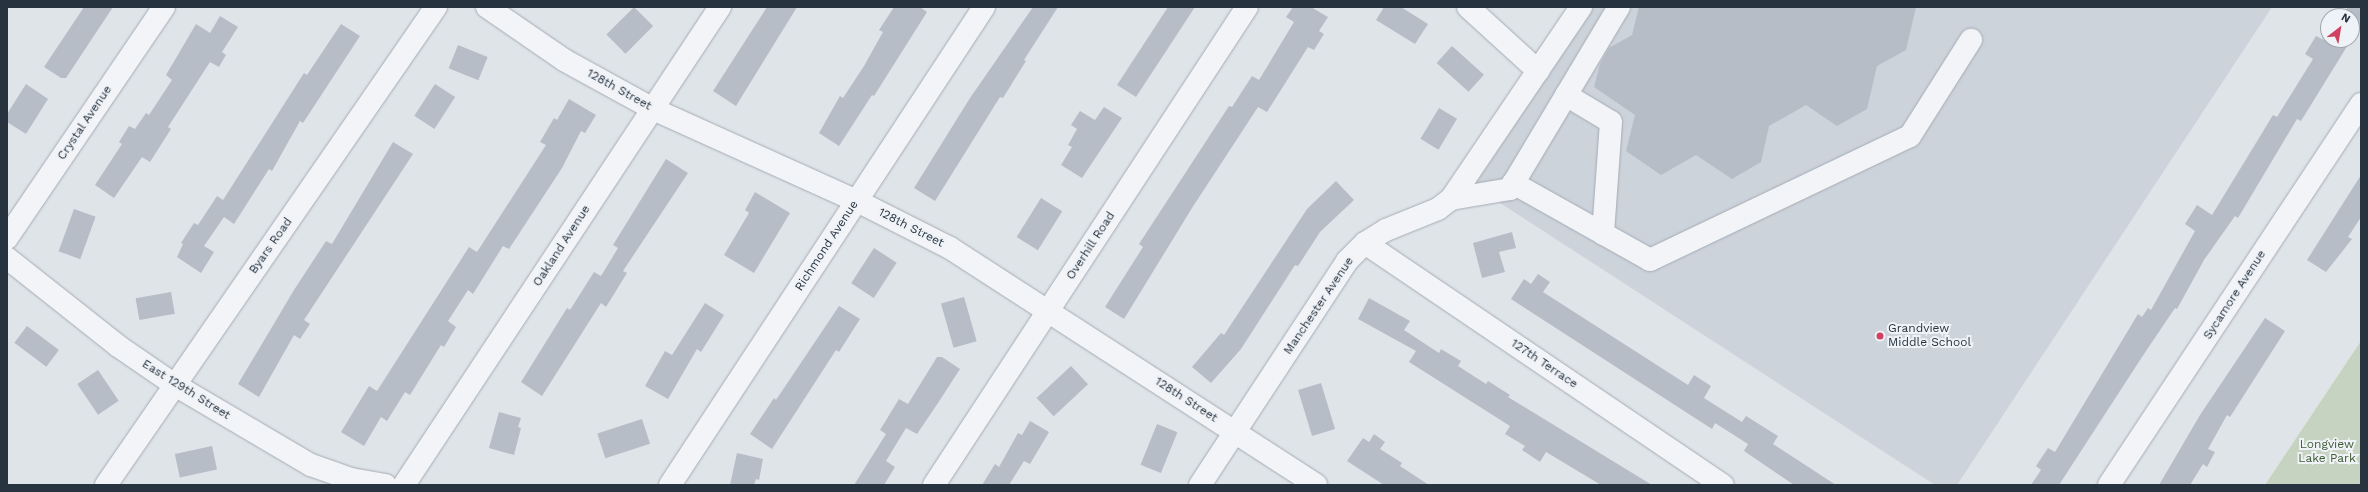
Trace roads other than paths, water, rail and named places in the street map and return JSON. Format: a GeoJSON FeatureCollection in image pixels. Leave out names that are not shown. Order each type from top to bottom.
{"type":"FeatureCollection","features":[{"type":"Feature","properties":{"kind":"street","name":"Crystal Avenue"},"geometry":{"type":"LineString","coordinates":[[7,238],[164,7]]}},
{"type":"Feature","properties":{"kind":"street","name":"Byars Road"},"geometry":{"type":"LineString","coordinates":[[106,485],[436,7]]}},
{"type":"Feature","properties":{"kind":"street","name":"128th Street"},"geometry":{"type":"LineString","coordinates":[[487,7],[564,60],[653,109],[857,201],[950,248],[1049,310],[1316,485]]}},
{"type":"Feature","properties":{"kind":"street","name":"Oakland Avenue"},"geometry":{"type":"LineString","coordinates":[[404,485],[720,7]]}},
{"type":"Feature","properties":{"kind":"street","name":"Richmond Avenue"},"geometry":{"type":"LineString","coordinates":[[670,485],[984,7]]}},
{"type":"Feature","properties":{"kind":"street","name":"Overhill Road"},"geometry":{"type":"LineString","coordinates":[[934,485],[1247,7]]}},
{"type":"Feature","properties":{"kind":"street"},"geometry":{"type":"LineString","coordinates":[[1468,7],[1538,71]]}},
{"type":"Feature","properties":{"kind":"street","name":"Manchester Avenue"},"geometry":{"type":"LineString","coordinates":[[1200,485],[1348,261],[1365,243],[1386,230],[1438,209],[1451,198],[1581,7]]}},
{"type":"Feature","properties":{"kind":"street"},"geometry":{"type":"LineString","coordinates":[[1451,198],[1510,189],[1619,7]]}},
{"type":"Feature","properties":{"kind":"street"},"geometry":{"type":"LineString","coordinates":[[1513,183],[1650,260],[1910,136],[1971,40]]}},
{"type":"Feature","properties":{"kind":"street"},"geometry":{"type":"LineString","coordinates":[[1566,95],[1611,122],[1603,234]]}},
{"type":"Feature","properties":{"kind":"street","name":"Sycamore Avenue"},"geometry":{"type":"LineString","coordinates":[[2109,485],[2361,104]]}},
{"type":"Feature","properties":{"kind":"street","name":"127th Terrace"},"geometry":{"type":"LineString","coordinates":[[1365,243],[1722,485]]}},
{"type":"Feature","properties":{"kind":"street","name":"East 129th Street"},"geometry":{"type":"LineString","coordinates":[[7,258],[118,346],[175,385],[311,465],[351,479],[385,485]]}},
{"type":"Feature","properties":{"kind":"place","name":"Grandview Middle School"},"geometry":{"type":"Point","coordinates":[1880,336]}},
{"type":"Feature","properties":{"kind":"park label","name":"Longview Lake Park"},"geometry":{"type":"Point","coordinates":[2327,452]}}]}
